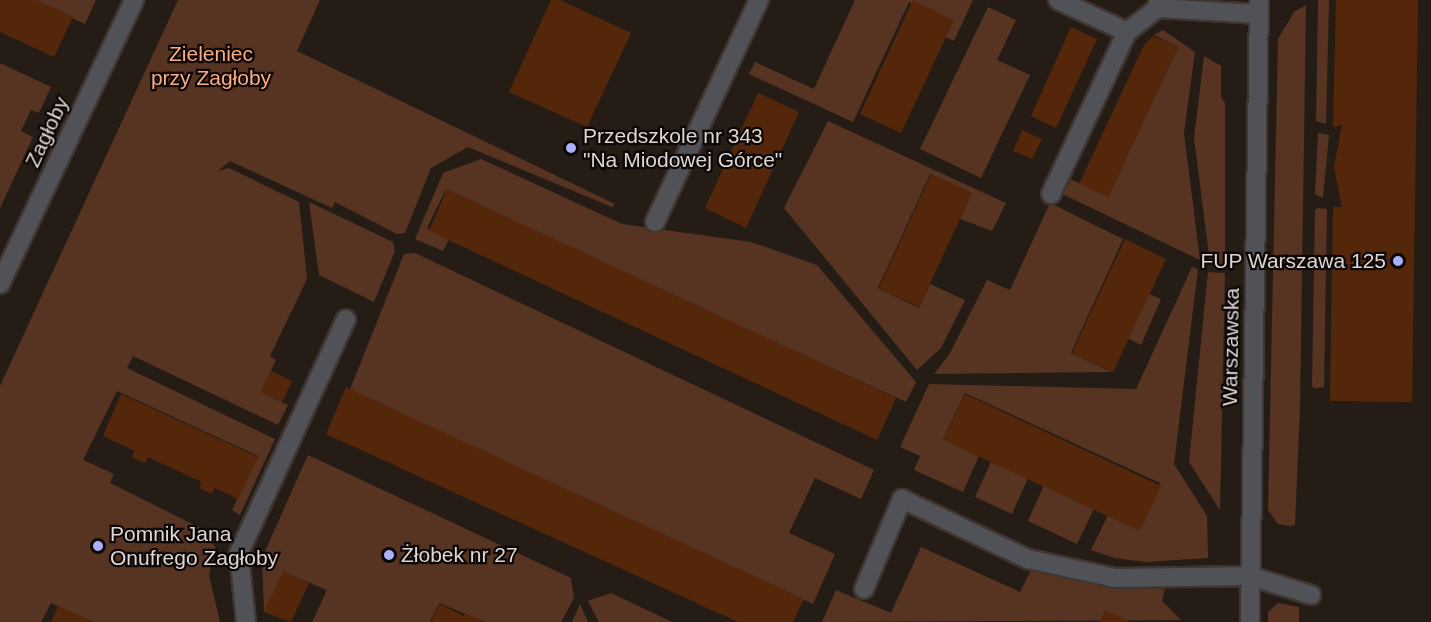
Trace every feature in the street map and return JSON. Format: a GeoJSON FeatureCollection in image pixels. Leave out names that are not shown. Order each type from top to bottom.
{"type":"FeatureCollection","features":[{"type":"Feature","properties":{"kind":"street","name":"Zagłoby"},"geometry":{"type":"LineString","coordinates":[[0,284],[134,0]]}},
{"type":"Feature","properties":{"kind":"street"},"geometry":{"type":"LineString","coordinates":[[655,222],[759,0]]}},
{"type":"Feature","properties":{"kind":"street"},"geometry":{"type":"LineString","coordinates":[[1058,0],[1126,32]]}},
{"type":"Feature","properties":{"kind":"street"},"geometry":{"type":"LineString","coordinates":[[1051,194],[1126,32],[1158,4],[1259,7]]}},
{"type":"Feature","properties":{"kind":"street","name":"Warszawska"},"geometry":{"type":"LineString","coordinates":[[1250,622],[1259,7]]}},
{"type":"Feature","properties":{"kind":"street"},"geometry":{"type":"LineString","coordinates":[[246,622],[239,553],[346,319]]}},
{"type":"Feature","properties":{"kind":"street"},"geometry":{"type":"LineString","coordinates":[[864,589],[902,500],[1028,559],[1115,578],[1250,576],[1311,594]]}},
{"type":"Feature","properties":{"kind":"green space"},"geometry":{"type":"Polygon","coordinates":[[[32,0],[96,0],[85,24],[32,0]]]}},
{"type":"Feature","properties":{"kind":"green space","name":"Zieleniec przy Zagłoby"},"geometry":{"type":"Polygon","coordinates":[[[178,0],[320,0],[297,51],[615,204],[612,207],[468,147],[431,168],[405,233],[397,234],[335,202],[332,208],[230,161],[218,171],[229,168],[299,202],[307,279],[270,356],[276,360],[261,392],[288,405],[278,425],[133,356],[127,368],[275,439],[240,515],[232,510],[258,456],[117,391],[83,460],[114,474],[110,483],[206,531],[216,549],[209,575],[220,622],[93,622],[51,603],[41,622],[0,622],[0,386],[178,0]]]}},
{"type":"Feature","properties":{"kind":"green space"},"geometry":{"type":"Polygon","coordinates":[[[855,0],[973,0],[954,41],[943,36],[950,20],[909,2],[853,122],[749,74],[755,62],[814,89],[855,0]]]}},
{"type":"Feature","properties":{"kind":"green space"},"geometry":{"type":"Polygon","coordinates":[[[1318,0],[1329,0],[1326,124],[1316,121],[1318,0]]]}},
{"type":"Feature","properties":{"kind":"green space"},"geometry":{"type":"Polygon","coordinates":[[[1306,5],[1300,407],[1295,525],[1290,526],[1278,524],[1268,510],[1278,39],[1294,12],[1306,5]]]}},
{"type":"Feature","properties":{"kind":"green space"},"geometry":{"type":"Polygon","coordinates":[[[988,7],[1016,20],[997,60],[1030,75],[981,178],[920,149],[988,7]]]}},
{"type":"Feature","properties":{"kind":"green space"},"geometry":{"type":"Polygon","coordinates":[[[1163,30],[1195,52],[1184,133],[1200,260],[1056,191],[1064,176],[1108,197],[1178,47],[1154,35],[1163,30]]]}},
{"type":"Feature","properties":{"kind":"green space"},"geometry":{"type":"Polygon","coordinates":[[[1204,56],[1221,66],[1221,97],[1225,103],[1225,264],[1210,263],[1194,138],[1204,56]]]}},
{"type":"Feature","properties":{"kind":"green space"},"geometry":{"type":"Polygon","coordinates":[[[0,63],[51,87],[39,113],[31,110],[21,131],[33,137],[0,208],[0,63]]]}},
{"type":"Feature","properties":{"kind":"green space"},"geometry":{"type":"Polygon","coordinates":[[[828,121],[1006,203],[992,231],[960,219],[972,193],[930,174],[878,288],[919,308],[930,284],[965,300],[941,348],[917,370],[784,208],[828,121]]]}},
{"type":"Feature","properties":{"kind":"green space"},"geometry":{"type":"Polygon","coordinates":[[[1318,133],[1329,135],[1323,198],[1315,194],[1318,133]]]}},
{"type":"Feature","properties":{"kind":"green space"},"geometry":{"type":"Polygon","coordinates":[[[481,159],[622,224],[751,242],[817,265],[916,382],[906,402],[445,191],[427,228],[449,239],[443,251],[415,239],[443,173],[481,159]]]}},
{"type":"Feature","properties":{"kind":"green space"},"geometry":{"type":"Polygon","coordinates":[[[309,202],[393,242],[395,251],[374,302],[319,275],[309,202]]]}},
{"type":"Feature","properties":{"kind":"green space"},"geometry":{"type":"Polygon","coordinates":[[[1050,203],[1123,239],[1071,353],[1112,372],[934,374],[950,353],[987,280],[1010,290],[1050,203]]]}},
{"type":"Feature","properties":{"kind":"green space"},"geometry":{"type":"Polygon","coordinates":[[[1327,209],[1324,387],[1315,388],[1312,386],[1315,210],[1327,209]]]}},
{"type":"Feature","properties":{"kind":"green space"},"geometry":{"type":"Polygon","coordinates":[[[415,253],[874,470],[861,499],[815,478],[789,533],[835,554],[813,604],[349,392],[404,254],[415,253]]]}},
{"type":"Feature","properties":{"kind":"green space"},"geometry":{"type":"Polygon","coordinates":[[[1192,267],[1198,269],[1174,464],[1207,516],[1208,558],[1145,562],[1115,558],[1091,550],[1108,515],[1139,529],[1160,483],[965,393],[943,439],[979,456],[963,492],[914,470],[920,456],[900,447],[929,384],[1136,389],[1192,267]]]}},
{"type":"Feature","properties":{"kind":"green space"},"geometry":{"type":"Polygon","coordinates":[[[1208,272],[1225,273],[1220,510],[1189,462],[1208,272]]]}},
{"type":"Feature","properties":{"kind":"green space"},"geometry":{"type":"Polygon","coordinates":[[[1147,293],[1161,299],[1141,345],[1127,338],[1147,293]]]}},
{"type":"Feature","properties":{"kind":"green space"},"geometry":{"type":"Polygon","coordinates":[[[308,455],[571,578],[574,598],[561,622],[485,622],[439,603],[430,622],[312,622],[327,590],[284,572],[264,612],[262,558],[308,455]]]}},
{"type":"Feature","properties":{"kind":"green space"},"geometry":{"type":"Polygon","coordinates":[[[991,462],[1028,478],[1012,514],[975,497],[991,462]]]}},
{"type":"Feature","properties":{"kind":"green space"},"geometry":{"type":"Polygon","coordinates":[[[1044,485],[1094,509],[1077,544],[1028,521],[1044,485]]]}},
{"type":"Feature","properties":{"kind":"green space"},"geometry":{"type":"Polygon","coordinates":[[[921,547],[1020,592],[1031,570],[1165,589],[1162,601],[1181,620],[822,622],[836,590],[891,613],[921,547]]]}},
{"type":"Feature","properties":{"kind":"green space"},"geometry":{"type":"Polygon","coordinates":[[[611,593],[672,622],[599,622],[588,601],[611,593]]]}},
{"type":"Feature","properties":{"kind":"green space"},"geometry":{"type":"Polygon","coordinates":[[[1278,603],[1299,607],[1299,622],[1268,622],[1268,612],[1278,603]]]}},
{"type":"Feature","properties":{"kind":"green space"},"geometry":{"type":"Polygon","coordinates":[[[580,604],[588,622],[572,622],[580,604]]]}},
{"type":"Feature","properties":{"kind":"building"},"geometry":{"type":"Polygon","coordinates":[[[0,0],[37,0],[73,17],[54,57],[0,32],[0,0]]]}},
{"type":"Feature","properties":{"kind":"building"},"geometry":{"type":"Polygon","coordinates":[[[551,0],[560,0],[631,33],[587,127],[509,92],[551,0]]]}},
{"type":"Feature","properties":{"kind":"building"},"geometry":{"type":"Polygon","coordinates":[[[913,0],[954,20],[901,133],[860,114],[913,0]]]}},
{"type":"Feature","properties":{"kind":"building"},"geometry":{"type":"Polygon","coordinates":[[[1336,0],[1418,0],[1412,402],[1330,401],[1333,207],[1341,207],[1334,167],[1342,125],[1333,127],[1336,0]]]}},
{"type":"Feature","properties":{"kind":"building"},"geometry":{"type":"Polygon","coordinates":[[[1071,27],[1097,39],[1056,128],[1031,116],[1071,27]]]}},
{"type":"Feature","properties":{"kind":"building"},"geometry":{"type":"Polygon","coordinates":[[[1153,36],[1178,47],[1108,197],[1079,184],[1144,45],[1153,36]]]}},
{"type":"Feature","properties":{"kind":"building"},"geometry":{"type":"Polygon","coordinates":[[[758,93],[799,112],[746,228],[705,208],[758,93]]]}},
{"type":"Feature","properties":{"kind":"building"},"geometry":{"type":"Polygon","coordinates":[[[1022,130],[1042,139],[1032,159],[1013,151],[1022,130]]]}},
{"type":"Feature","properties":{"kind":"building"},"geometry":{"type":"Polygon","coordinates":[[[931,174],[972,193],[919,307],[879,288],[931,174]]]}},
{"type":"Feature","properties":{"kind":"building"},"geometry":{"type":"Polygon","coordinates":[[[447,189],[896,398],[877,440],[429,231],[447,189]]]}},
{"type":"Feature","properties":{"kind":"building"},"geometry":{"type":"Polygon","coordinates":[[[1125,239],[1166,259],[1113,372],[1072,353],[1125,239]]]}},
{"type":"Feature","properties":{"kind":"building"},"geometry":{"type":"Polygon","coordinates":[[[271,371],[292,381],[282,402],[261,392],[271,371]]]}},
{"type":"Feature","properties":{"kind":"building"},"geometry":{"type":"Polygon","coordinates":[[[346,387],[804,599],[793,622],[738,622],[326,434],[346,387]]]}},
{"type":"Feature","properties":{"kind":"building"},"geometry":{"type":"Polygon","coordinates":[[[121,394],[258,457],[238,499],[215,488],[212,494],[199,488],[202,482],[148,457],[145,463],[132,457],[135,451],[103,436],[121,394]]]}},
{"type":"Feature","properties":{"kind":"building"},"geometry":{"type":"Polygon","coordinates":[[[965,394],[1161,486],[1140,531],[943,440],[965,394]]]}},
{"type":"Feature","properties":{"kind":"building"},"geometry":{"type":"Polygon","coordinates":[[[283,571],[309,583],[291,622],[264,612],[283,571]]]}},
{"type":"Feature","properties":{"kind":"building"},"geometry":{"type":"Polygon","coordinates":[[[439,604],[464,616],[465,613],[485,622],[431,622],[439,604]]]}},
{"type":"Feature","properties":{"kind":"building"},"geometry":{"type":"Polygon","coordinates":[[[58,606],[93,622],[51,622],[58,606]]]}},
{"type":"Feature","properties":{"kind":"building"},"geometry":{"type":"Polygon","coordinates":[[[1105,610],[1130,622],[1099,622],[1105,610]]]}},
{"type":"Feature","properties":{"kind":"place","name":"Przedszkole nr 343 \"Na Miodowej Górce\""},"geometry":{"type":"Point","coordinates":[571,148]}},
{"type":"Feature","properties":{"kind":"place","name":"FUP Warszawa 125"},"geometry":{"type":"Point","coordinates":[1398,261]}},
{"type":"Feature","properties":{"kind":"place","name":"Pomnik Jana Onufrego Zagłoby"},"geometry":{"type":"Point","coordinates":[98,546]}},
{"type":"Feature","properties":{"kind":"place","name":"Żłobek nr 27"},"geometry":{"type":"Point","coordinates":[389,555]}}]}
